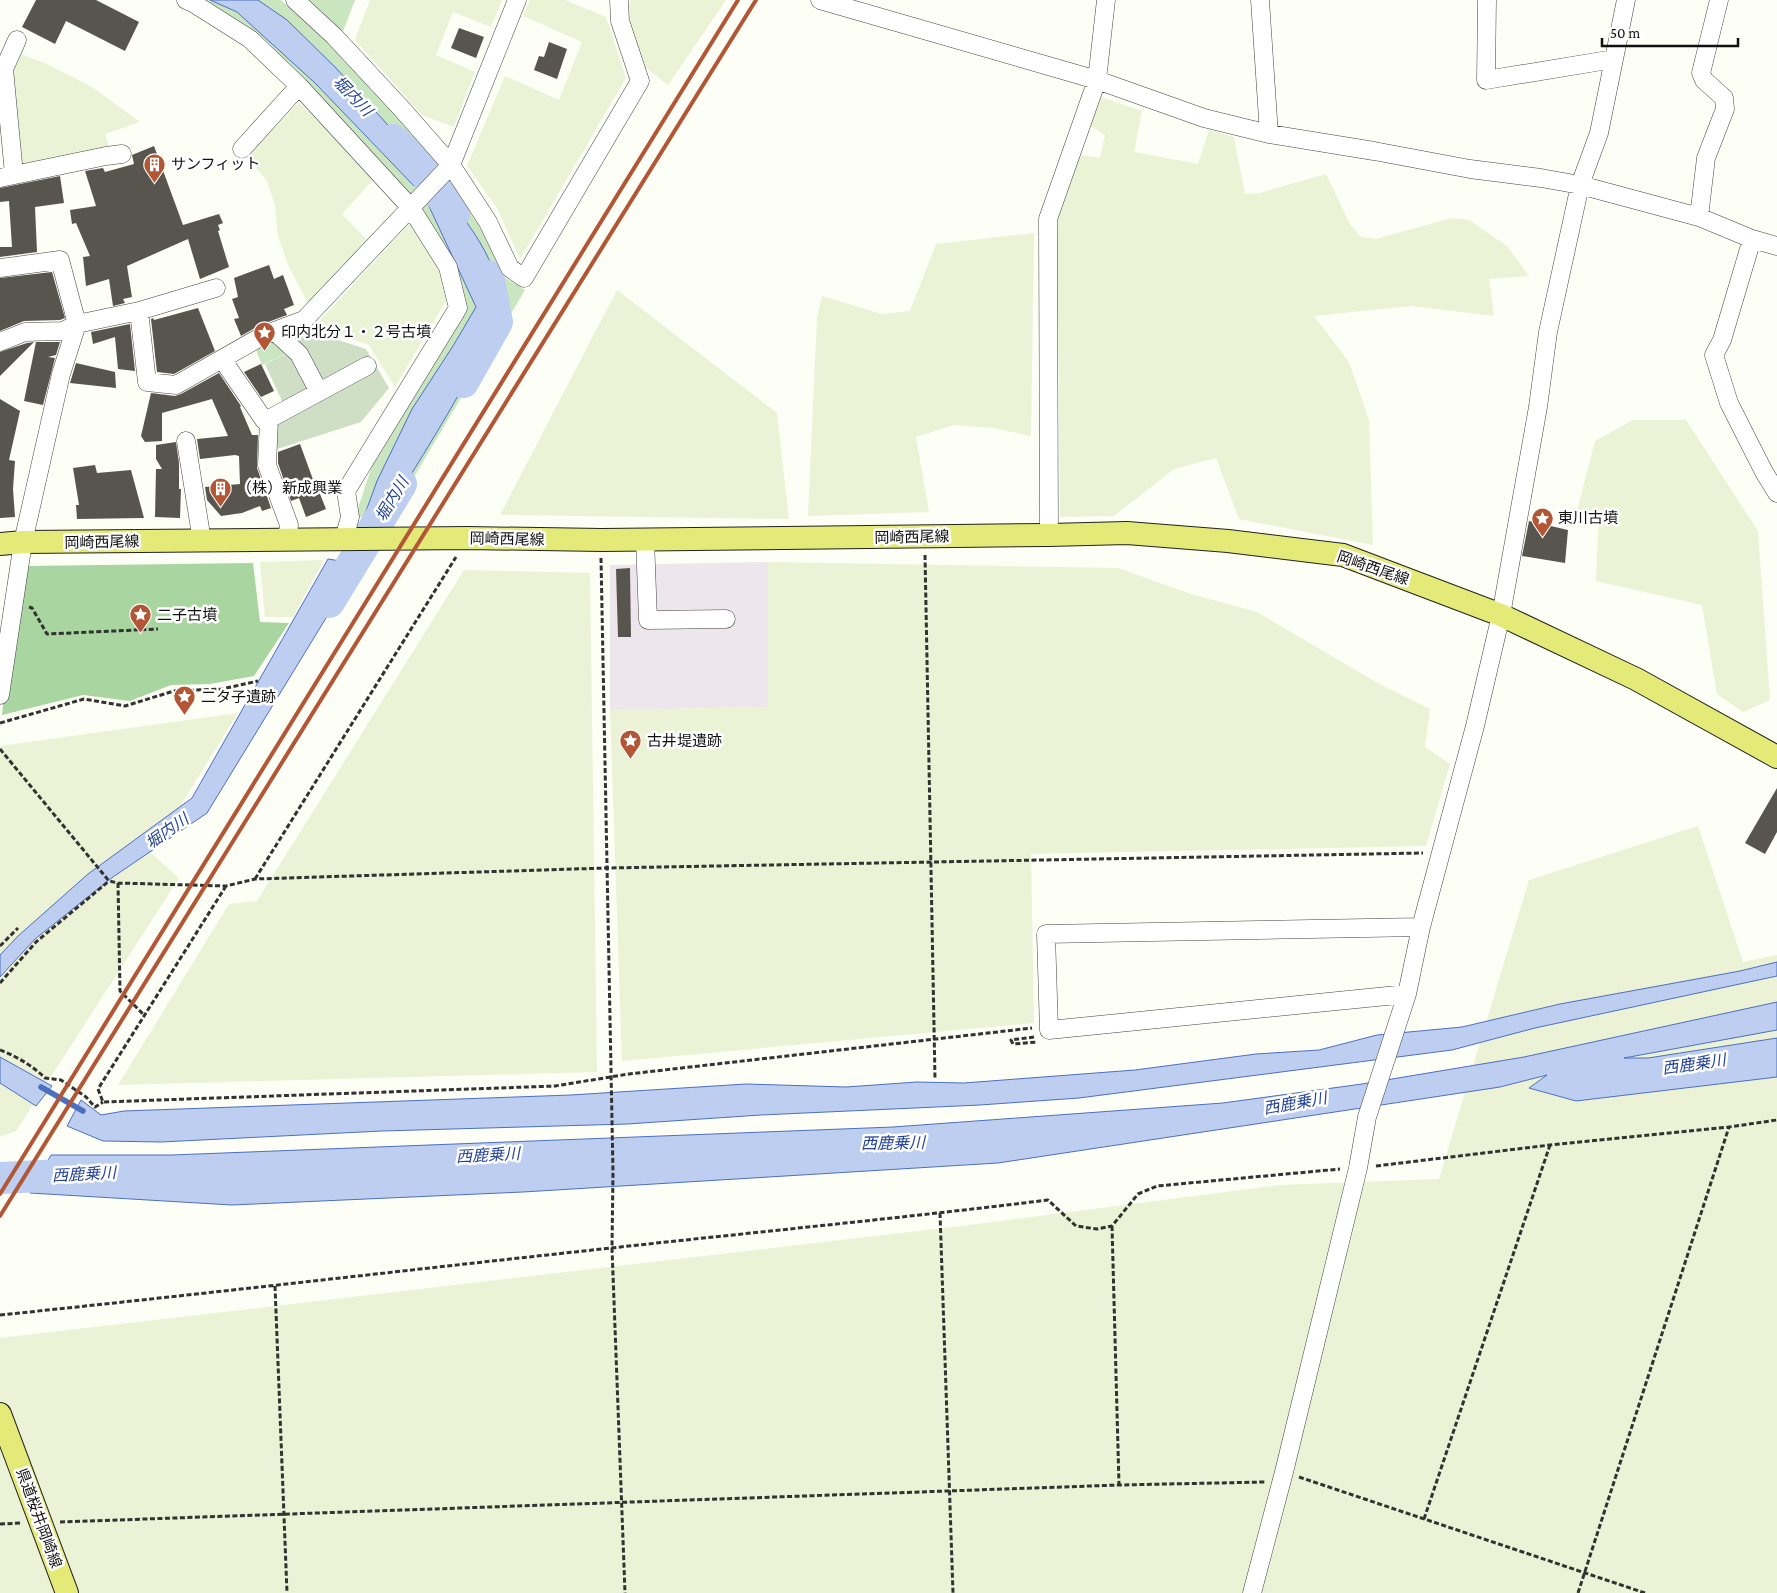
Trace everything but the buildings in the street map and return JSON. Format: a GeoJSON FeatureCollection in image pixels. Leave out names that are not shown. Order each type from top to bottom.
{"type":"FeatureCollection","features":[{"type":"Feature","properties":{"kind":"main road","name":"岡崎西尾線"},"geometry":{"type":"LineString","coordinates":[[0,544],[24,542],[468,538],[644,540],[1127,533],[1228,541],[1342,555],[1501,615],[1636,679],[1777,757]]}},
{"type":"Feature","properties":{"kind":"main road","name":"県道桜井岡崎線"},"geometry":{"type":"LineString","coordinates":[[0,1414],[67,1593]]}},
{"type":"Feature","properties":{"kind":"street"},"geometry":{"type":"LineString","coordinates":[[186,0],[194,3],[250,38],[299,86],[411,208],[448,267],[458,308],[346,491],[350,517],[360,539]]}},
{"type":"Feature","properties":{"kind":"street"},"geometry":{"type":"LineString","coordinates":[[295,0],[334,36],[451,165],[488,222],[510,268],[524,278],[640,81],[620,21],[618,0]]}},
{"type":"Feature","properties":{"kind":"street"},"geometry":{"type":"LineString","coordinates":[[139,311],[148,382],[176,385],[264,335],[304,320],[451,165],[517,0]]}},
{"type":"Feature","properties":{"kind":"street"},"geometry":{"type":"LineString","coordinates":[[820,0],[1097,80],[1204,118],[1269,134],[1470,169],[1580,185],[1699,217],[1752,239],[1777,246]]}},
{"type":"Feature","properties":{"kind":"street"},"geometry":{"type":"LineString","coordinates":[[1048,535],[1048,219],[1097,80],[1106,0]]}},
{"type":"Feature","properties":{"kind":"street"},"geometry":{"type":"LineString","coordinates":[[1260,0],[1269,134]]}},
{"type":"Feature","properties":{"kind":"street"},"geometry":{"type":"LineString","coordinates":[[1488,0],[1486,80],[1614,59]]}},
{"type":"Feature","properties":{"kind":"street"},"geometry":{"type":"LineString","coordinates":[[1252,1593],[1283,1477],[1358,1168],[1367,1117],[1407,994],[1421,927],[1476,726],[1501,615],[1538,407],[1548,332],[1580,185],[1599,133],[1626,0]]}},
{"type":"Feature","properties":{"kind":"street"},"geometry":{"type":"LineString","coordinates":[[1699,217],[1706,158],[1725,109],[1724,98],[1704,80],[1701,73],[1719,0]]}},
{"type":"Feature","properties":{"kind":"street"},"geometry":{"type":"LineString","coordinates":[[17,40],[4,69],[7,176],[122,154]]}},
{"type":"Feature","properties":{"kind":"street"},"geometry":{"type":"LineString","coordinates":[[242,149],[299,86]]}},
{"type":"Feature","properties":{"kind":"street"},"geometry":{"type":"LineString","coordinates":[[1752,239],[1722,340],[1714,355],[1730,403],[1764,472],[1777,493]]}},
{"type":"Feature","properties":{"kind":"street"},"geometry":{"type":"LineString","coordinates":[[0,268],[60,260],[77,324],[61,374],[24,542],[0,695]]}},
{"type":"Feature","properties":{"kind":"street"},"geometry":{"type":"LineString","coordinates":[[0,342],[25,332],[63,332],[77,324],[139,311],[216,288]]}},
{"type":"Feature","properties":{"kind":"street"},"geometry":{"type":"LineString","coordinates":[[274,331],[300,354],[319,392]]}},
{"type":"Feature","properties":{"kind":"street"},"geometry":{"type":"LineString","coordinates":[[222,359],[264,420],[367,366]]}},
{"type":"Feature","properties":{"kind":"street"},"geometry":{"type":"LineString","coordinates":[[269,419],[267,466],[289,525],[287,540]]}},
{"type":"Feature","properties":{"kind":"street"},"geometry":{"type":"LineString","coordinates":[[186,441],[202,541]]}},
{"type":"Feature","properties":{"kind":"street"},"geometry":{"type":"LineString","coordinates":[[644,540],[648,620],[726,619]]}},
{"type":"Feature","properties":{"kind":"street"},"geometry":{"type":"LineString","coordinates":[[1407,994],[1042,1029],[1046,934],[1421,927]]}},
{"type":"Feature","properties":{"kind":"path"},"geometry":{"type":"LineString","coordinates":[[924,536],[935,1079]]}},
{"type":"Feature","properties":{"kind":"path"},"geometry":{"type":"LineString","coordinates":[[255,879],[468,538]]}},
{"type":"Feature","properties":{"kind":"path"},"geometry":{"type":"LineString","coordinates":[[602,540],[612,1248],[625,1593]]}},
{"type":"Feature","properties":{"kind":"path"},"geometry":{"type":"LineString","coordinates":[[14,602],[32,608],[47,634],[158,629]]}},
{"type":"Feature","properties":{"kind":"path"},"geometry":{"type":"LineString","coordinates":[[0,723],[84,700],[125,706],[174,691],[222,689],[258,680]]}},
{"type":"Feature","properties":{"kind":"path"},"geometry":{"type":"LineString","coordinates":[[0,749],[108,881],[118,884],[226,886],[255,879],[607,868],[1441,853]]}},
{"type":"Feature","properties":{"kind":"path"},"geometry":{"type":"LineString","coordinates":[[0,983],[36,942],[108,881]]}},
{"type":"Feature","properties":{"kind":"path"},"geometry":{"type":"LineString","coordinates":[[118,884],[120,990],[144,1015]]}},
{"type":"Feature","properties":{"kind":"path"},"geometry":{"type":"LineString","coordinates":[[103,1102],[98,1089],[226,886]]}},
{"type":"Feature","properties":{"kind":"path"},"geometry":{"type":"LineString","coordinates":[[0,946],[18,928]]}},
{"type":"Feature","properties":{"kind":"path"},"geometry":{"type":"LineString","coordinates":[[0,1050],[39,1072],[45,1078],[61,1080],[86,1097],[95,1107],[103,1102],[555,1086],[935,1040],[1042,1029]]}},
{"type":"Feature","properties":{"kind":"path"},"geometry":{"type":"LineString","coordinates":[[1042,1029],[1040,1042],[1013,1044],[1012,1040],[1036,1037],[1042,1029]]}},
{"type":"Feature","properties":{"kind":"path"},"geometry":{"type":"LineString","coordinates":[[0,1315],[1048,1200],[1076,1226],[1097,1229],[1112,1226],[1138,1194],[1157,1186],[1358,1168],[1777,1120]]}},
{"type":"Feature","properties":{"kind":"path"},"geometry":{"type":"LineString","coordinates":[[1578,1593],[1729,1126]]}},
{"type":"Feature","properties":{"kind":"path"},"geometry":{"type":"LineString","coordinates":[[1424,1519],[1550,1145]]}},
{"type":"Feature","properties":{"kind":"path"},"geometry":{"type":"LineString","coordinates":[[940,1213],[953,1593]]}},
{"type":"Feature","properties":{"kind":"path"},"geometry":{"type":"LineString","coordinates":[[1112,1226],[1119,1485]]}},
{"type":"Feature","properties":{"kind":"path"},"geometry":{"type":"LineString","coordinates":[[275,1286],[287,1593]]}},
{"type":"Feature","properties":{"kind":"path"},"geometry":{"type":"LineString","coordinates":[[40,1522],[1119,1485],[1283,1477],[1424,1519],[1645,1593]]}},
{"type":"Feature","properties":{"kind":"shaded area"},"geometry":{"type":"Polygon","coordinates":[[[768,562],[768,707],[610,710],[610,565],[768,562]]]}},
{"type":"Feature","properties":{"kind":"green space"},"geometry":{"type":"Polygon","coordinates":[[[203,0],[281,0],[338,50],[435,160],[487,238],[504,277],[525,290],[389,519],[355,517],[371,469],[399,417],[459,324],[466,306],[460,281],[427,216],[405,189],[295,72],[246,25],[203,0]]]}},
{"type":"Feature","properties":{"kind":"green space"},"geometry":{"type":"Polygon","coordinates":[[[305,0],[355,0],[342,34],[305,0]]]}},
{"type":"Feature","properties":{"kind":"green space"},"geometry":{"type":"Polygon","coordinates":[[[370,0],[502,0],[491,27],[453,12],[436,55],[475,72],[454,127],[422,115],[355,40],[370,0]]]}},
{"type":"Feature","properties":{"kind":"green space"},"geometry":{"type":"Polygon","coordinates":[[[530,0],[565,0],[606,17],[626,78],[520,259],[497,208],[467,166],[505,76],[559,100],[582,42],[523,16],[530,0]]]}},
{"type":"Feature","properties":{"kind":"green space"},"geometry":{"type":"Polygon","coordinates":[[[631,0],[726,0],[668,85],[641,64],[627,13],[631,0]]]}},
{"type":"Feature","properties":{"kind":"green space"},"geometry":{"type":"Polygon","coordinates":[[[21,54],[47,64],[92,87],[140,122],[105,134],[109,146],[20,164],[11,71],[21,54]]]}},
{"type":"Feature","properties":{"kind":"green space"},"geometry":{"type":"Polygon","coordinates":[[[1098,96],[1142,111],[1134,152],[1198,164],[1209,130],[1234,137],[1245,194],[1260,193],[1326,174],[1350,224],[1361,237],[1376,239],[1452,218],[1469,220],[1507,246],[1529,276],[1489,279],[1494,316],[1411,306],[1314,316],[1349,362],[1369,420],[1373,545],[1239,519],[1216,458],[1174,469],[1114,516],[1060,517],[1057,216],[1080,155],[1100,158],[1105,135],[1087,124],[1098,96]]]}},
{"type":"Feature","properties":{"kind":"green space"},"geometry":{"type":"Polygon","coordinates":[[[299,102],[375,178],[342,214],[367,240],[309,305],[289,267],[278,237],[275,205],[267,181],[247,157],[299,102]]]}},
{"type":"Feature","properties":{"kind":"green space"},"geometry":{"type":"Polygon","coordinates":[[[410,223],[429,247],[449,296],[395,387],[369,345],[315,326],[410,223]]]}},
{"type":"Feature","properties":{"kind":"green space"},"geometry":{"type":"Polygon","coordinates":[[[1034,233],[1031,436],[993,428],[954,425],[916,437],[929,512],[808,516],[817,317],[822,296],[882,314],[910,311],[936,244],[1034,233]]]}},
{"type":"Feature","properties":{"kind":"green space"},"geometry":{"type":"Polygon","coordinates":[[[617,290],[777,413],[789,519],[500,515],[617,290]]]}},
{"type":"Feature","properties":{"kind":"green space"},"geometry":{"type":"Polygon","coordinates":[[[298,327],[366,349],[389,388],[361,422],[274,450],[274,422],[288,414],[265,364],[288,353],[269,337],[298,327]]]}},
{"type":"Feature","properties":{"kind":"green space"},"geometry":{"type":"Polygon","coordinates":[[[269,338],[287,353],[262,365],[254,345],[269,338]]]}},
{"type":"Feature","properties":{"kind":"green space"},"geometry":{"type":"Polygon","coordinates":[[[1633,420],[1686,420],[1758,531],[1770,700],[1743,712],[1717,694],[1702,605],[1596,581],[1599,517],[1577,511],[1595,441],[1633,420]]]}},
{"type":"Feature","properties":{"kind":"green space"},"geometry":{"type":"Polygon","coordinates":[[[324,560],[293,617],[265,617],[260,562],[324,560]]]}},
{"type":"Feature","properties":{"kind":"green space"},"geometry":{"type":"Polygon","coordinates":[[[768,562],[1118,568],[1191,594],[1257,612],[1381,685],[1430,709],[1425,747],[1450,764],[1426,846],[1031,854],[1034,1023],[622,1061],[610,710],[768,707],[768,562]]]}},
{"type":"Feature","properties":{"kind":"green space","name":"二子古墳"},"geometry":{"type":"Polygon","coordinates":[[[253,563],[260,622],[289,623],[254,676],[210,684],[171,685],[130,701],[83,695],[2,715],[14,602],[27,566],[253,563]]]}},
{"type":"Feature","properties":{"kind":"green space"},"geometry":{"type":"Polygon","coordinates":[[[464,570],[590,573],[597,1072],[118,1085],[229,904],[257,901],[464,570]]]}},
{"type":"Feature","properties":{"kind":"green space"},"geometry":{"type":"Polygon","coordinates":[[[238,713],[151,853],[179,878],[16,1131],[0,1137],[0,746],[238,713]]]}},
{"type":"Feature","properties":{"kind":"green space"},"geometry":{"type":"Polygon","coordinates":[[[1698,826],[1743,962],[1777,955],[1777,1593],[0,1593],[0,1338],[961,1226],[1279,1185],[1439,1179],[1529,880],[1698,826]]]}},
{"type":"Feature","properties":{"kind":"water"},"geometry":{"type":"Polygon","coordinates":[[[210,0],[258,0],[287,20],[336,68],[427,168],[414,186],[315,83],[237,12],[210,0]]]}},
{"type":"Feature","properties":{"kind":"water"},"geometry":{"type":"Polygon","coordinates":[[[440,188],[471,228],[489,258],[499,291],[501,311],[464,385],[382,522],[362,522],[377,481],[412,409],[476,307],[427,202],[440,188]]]}},
{"type":"Feature","properties":{"kind":"water"},"geometry":{"type":"Polygon","coordinates":[[[328,559],[359,564],[207,813],[113,877],[35,939],[0,977],[0,955],[18,936],[88,874],[192,798],[328,559]]]}},
{"type":"Feature","properties":{"kind":"water"},"geometry":{"type":"Polygon","coordinates":[[[1777,962],[1777,976],[1535,1028],[1452,1050],[1079,1098],[627,1124],[382,1131],[161,1142],[103,1141],[67,1126],[81,1100],[101,1115],[124,1111],[571,1095],[746,1084],[846,1087],[917,1082],[964,1083],[1135,1070],[1256,1054],[1319,1050],[1377,1035],[1462,1027],[1560,1004],[1740,971],[1777,962]]]}},
{"type":"Feature","properties":{"kind":"water"},"geometry":{"type":"Polygon","coordinates":[[[1777,1002],[1777,1030],[1624,1058],[1648,1058],[1777,1038],[1777,1077],[1576,1101],[1529,1088],[1547,1075],[1500,1087],[998,1163],[523,1192],[232,1205],[30,1193],[51,1155],[172,1155],[893,1127],[1223,1103],[1362,1084],[1524,1057],[1777,1002]]]}},
{"type":"Feature","properties":{"kind":"water"},"geometry":{"type":"Polygon","coordinates":[[[0,1057],[52,1086],[36,1106],[0,1083],[0,1057]]]}},
{"type":"Feature","properties":{"kind":"waterway","name":"堀内川"},"geometry":{"type":"LineString","coordinates":[[393,140],[418,164],[454,214]]}},
{"type":"Feature","properties":{"kind":"waterway","name":"堀内川"},"geometry":{"type":"LineString","coordinates":[[463,382],[497,322],[488,276]]}},
{"type":"Feature","properties":{"kind":"waterway","name":"堀内川"},"geometry":{"type":"LineString","coordinates":[[329,602],[401,484]]}},
{"type":"Feature","properties":{"kind":"waterway"},"geometry":{"type":"LineString","coordinates":[[41,1087],[83,1111]]}},
{"type":"Feature","properties":{"kind":"waterway","name":"西鹿乗川"},"geometry":{"type":"LineString","coordinates":[[0,1178],[83,1174]]}},
{"type":"Feature","properties":{"kind":"railway"},"geometry":{"type":"LineString","coordinates":[[0,1194],[738,0]]}},
{"type":"Feature","properties":{"kind":"railway"},"geometry":{"type":"LineString","coordinates":[[0,1216],[756,0]]}},
{"type":"Feature","properties":{"kind":"place","name":"サンフィット"},"geometry":{"type":"Point","coordinates":[155,183]}},
{"type":"Feature","properties":{"kind":"place","name":"印内北分１・２号古墳"},"geometry":{"type":"Point","coordinates":[265,351]}},
{"type":"Feature","properties":{"kind":"place","name":"（株）新成興業"},"geometry":{"type":"Point","coordinates":[221,507]}},
{"type":"Feature","properties":{"kind":"place","name":"東川古墳"},"geometry":{"type":"Point","coordinates":[1542,537]}},
{"type":"Feature","properties":{"kind":"place","name":"二子古墳"},"geometry":{"type":"Point","coordinates":[141,634]}},
{"type":"Feature","properties":{"kind":"place","name":"二タ子遺跡"},"geometry":{"type":"Point","coordinates":[185,716]}},
{"type":"Feature","properties":{"kind":"place","name":"古井堤遺跡"},"geometry":{"type":"Point","coordinates":[631,760]}}]}
